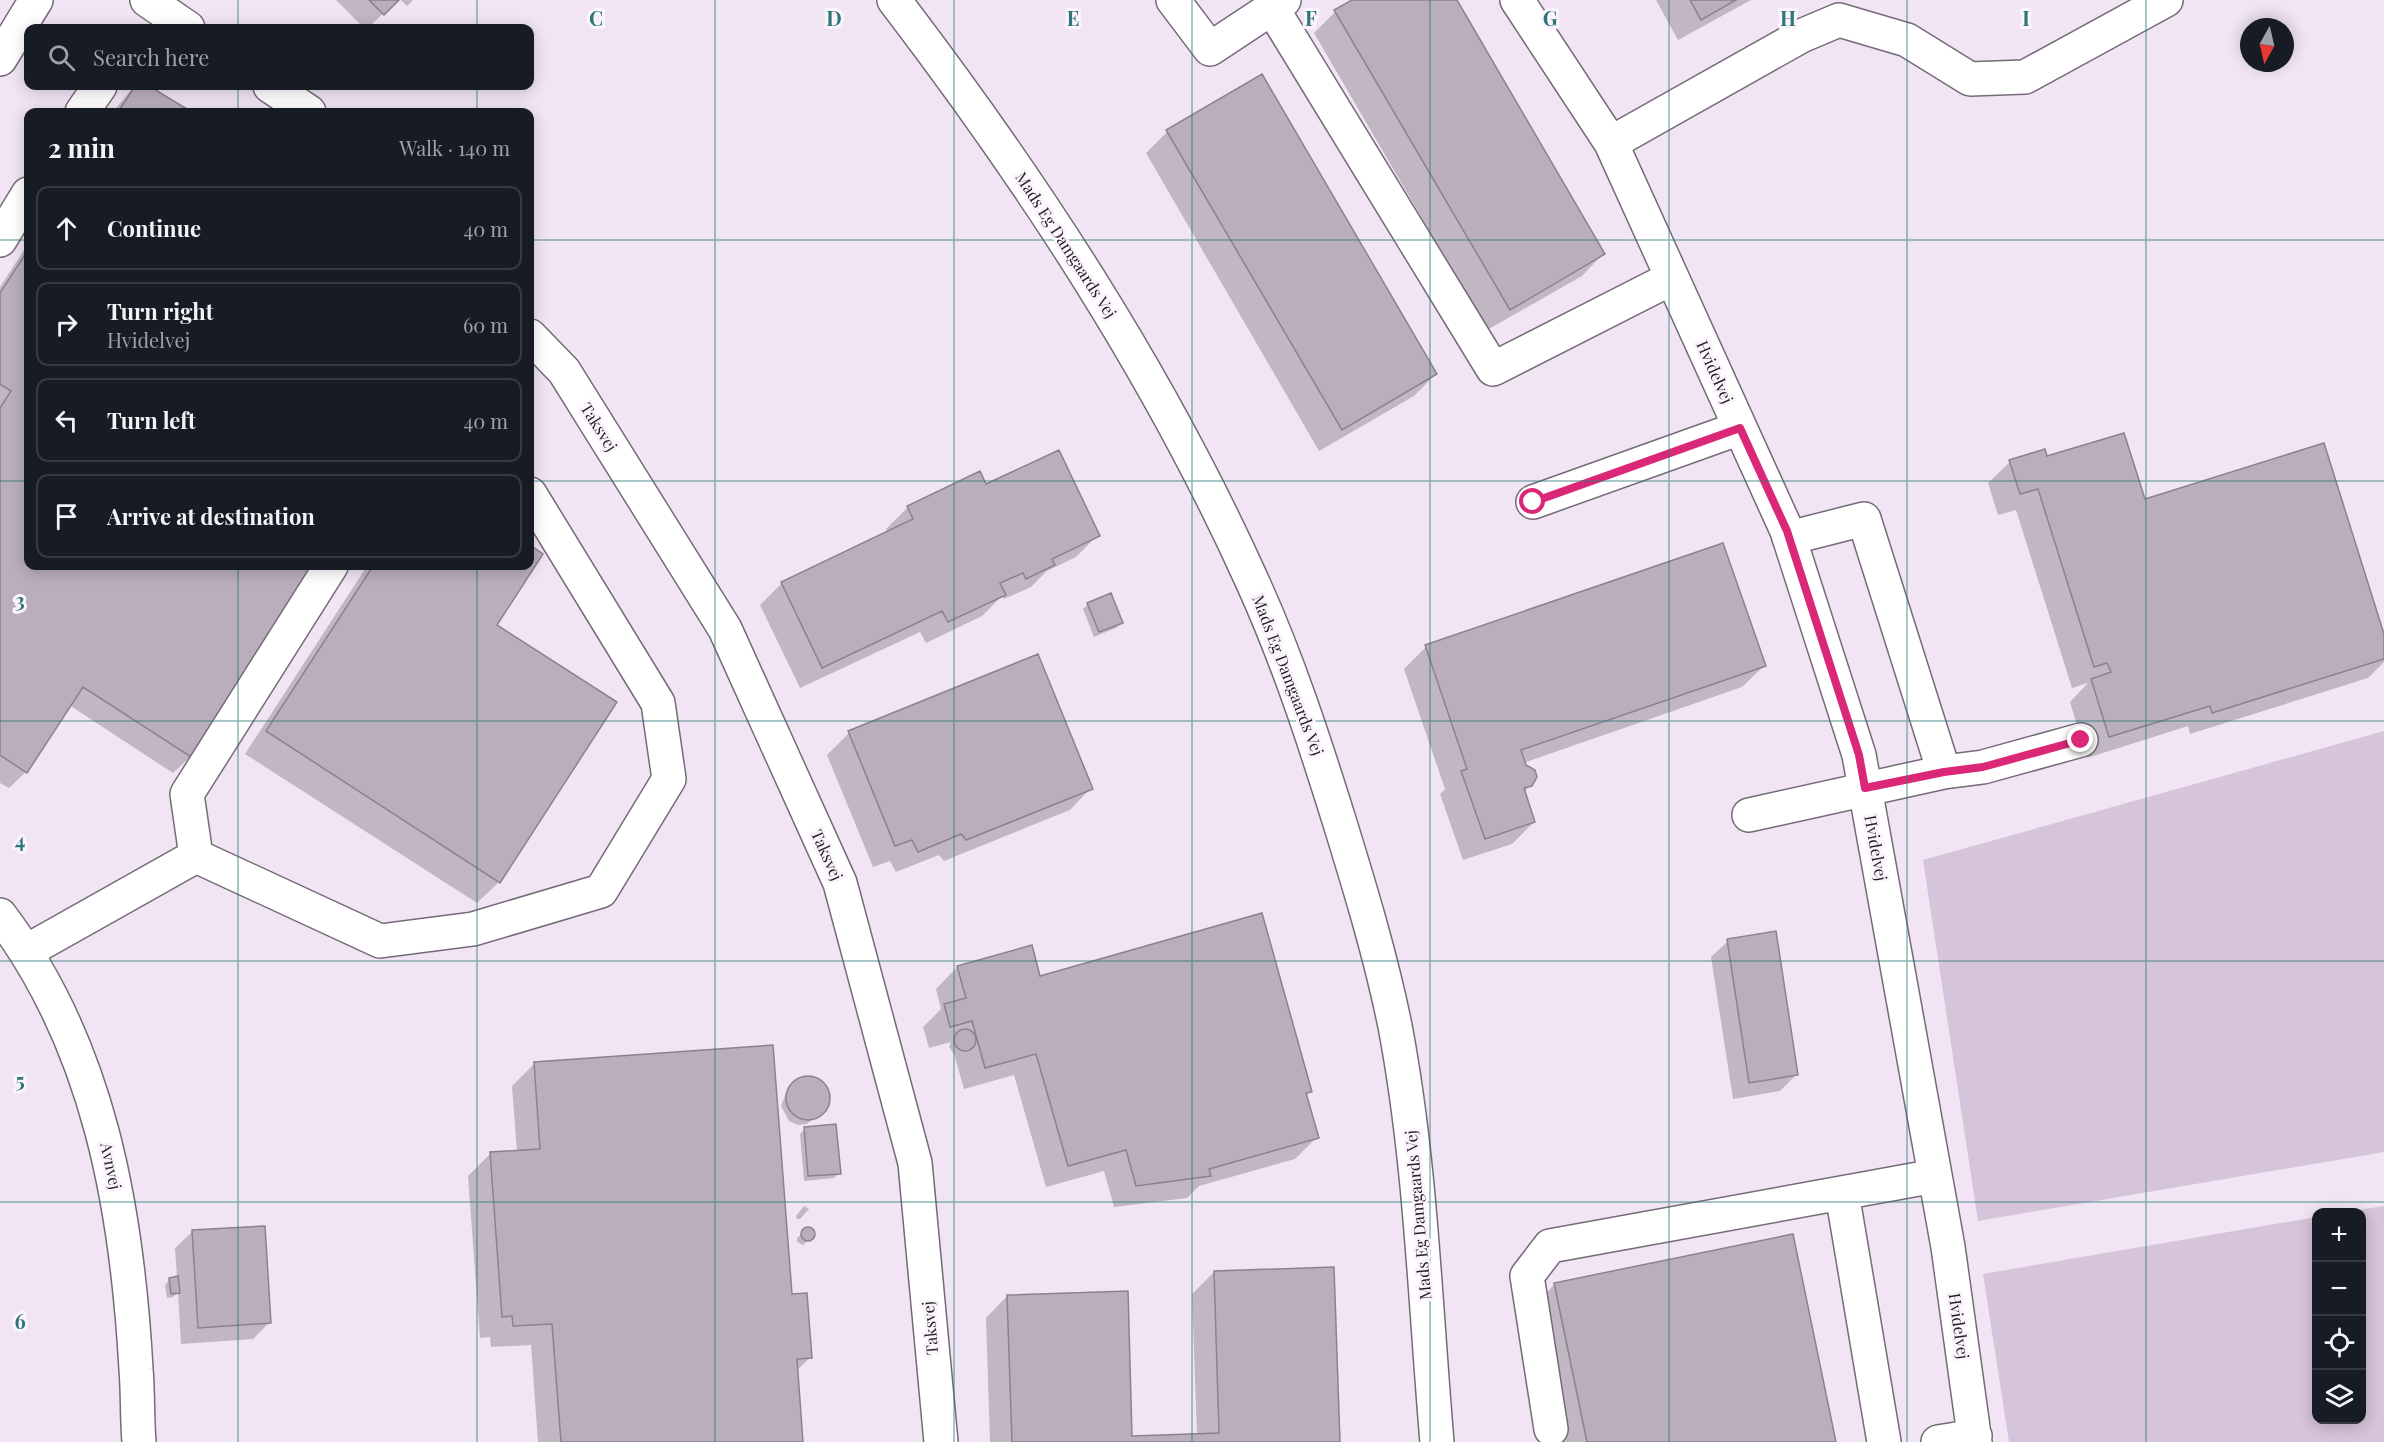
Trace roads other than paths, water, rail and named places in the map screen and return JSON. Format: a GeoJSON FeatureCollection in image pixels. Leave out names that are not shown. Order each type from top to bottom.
{"type":"FeatureCollection","features":[{"type":"Feature","properties":{"kind":"street"},"geometry":{"type":"LineString","coordinates":[[0,59],[36,0]]}},
{"type":"Feature","properties":{"kind":"street"},"geometry":{"type":"LineString","coordinates":[[147,0],[182,24]]}},
{"type":"Feature","properties":{"kind":"street","name":"Mads Eg Damgaards Vej"},"geometry":{"type":"LineString","coordinates":[[894,0],[950,73],[1062,233],[1170,414],[1254,584],[1304,710],[1357,876],[1394,1024],[1417,1171],[1437,1442]]}},
{"type":"Feature","properties":{"kind":"street"},"geometry":{"type":"LineString","coordinates":[[1173,0],[1210,49],[1278,4],[1494,369],[1672,278]]}},
{"type":"Feature","properties":{"kind":"street","name":"Hvidelvej"},"geometry":{"type":"LineString","coordinates":[[1517,0],[1611,143],[1789,538],[1859,755],[1935,1176],[1975,1439]]}},
{"type":"Feature","properties":{"kind":"street"},"geometry":{"type":"LineString","coordinates":[[1611,143],[1801,36],[1839,20],[1907,40],[1970,79],[2025,77],[2166,0]]}},
{"type":"Feature","properties":{"kind":"street"},"geometry":{"type":"LineString","coordinates":[[85,108],[97,90]]}},
{"type":"Feature","properties":{"kind":"street"},"geometry":{"type":"LineString","coordinates":[[276,90],[303,108]]}},
{"type":"Feature","properties":{"kind":"street"},"geometry":{"type":"LineString","coordinates":[[3,229],[24,200]]}},
{"type":"Feature","properties":{"kind":"street","name":"Taksvej"},"geometry":{"type":"LineString","coordinates":[[534,340],[564,371],[725,629],[840,883],[915,1163],[941,1442]]}},
{"type":"Feature","properties":{"kind":"street"},"geometry":{"type":"LineString","coordinates":[[1533,502],[1740,428]]}},
{"type":"Feature","properties":{"kind":"street"},"geometry":{"type":"LineString","coordinates":[[196,856],[380,941],[473,929],[601,891],[669,779],[658,703],[534,501]]}},
{"type":"Feature","properties":{"kind":"street"},"geometry":{"type":"LineString","coordinates":[[1789,538],[1864,519],[1944,772]]}},
{"type":"Feature","properties":{"kind":"street"},"geometry":{"type":"LineString","coordinates":[[196,856],[188,794],[328,570]]}},
{"type":"Feature","properties":{"kind":"street"},"geometry":{"type":"LineString","coordinates":[[1749,815],[1865,788],[1944,772],[1983,767],[2081,740]]}},
{"type":"Feature","properties":{"kind":"street"},"geometry":{"type":"LineString","coordinates":[[27,951],[196,856]]}},
{"type":"Feature","properties":{"kind":"street","name":"Avnvej"},"geometry":{"type":"LineString","coordinates":[[0,915],[27,951],[69,1030],[102,1123],[122,1216],[136,1370],[138,1442]]}},
{"type":"Feature","properties":{"kind":"street"},"geometry":{"type":"LineString","coordinates":[[1551,1429],[1527,1276],[1550,1246],[1935,1176]]}},
{"type":"Feature","properties":{"kind":"street"},"geometry":{"type":"LineString","coordinates":[[1842,1193],[1884,1442]]}},
{"type":"Feature","properties":{"kind":"street"},"geometry":{"type":"LineString","coordinates":[[1938,1442],[1975,1439]]}}]}
